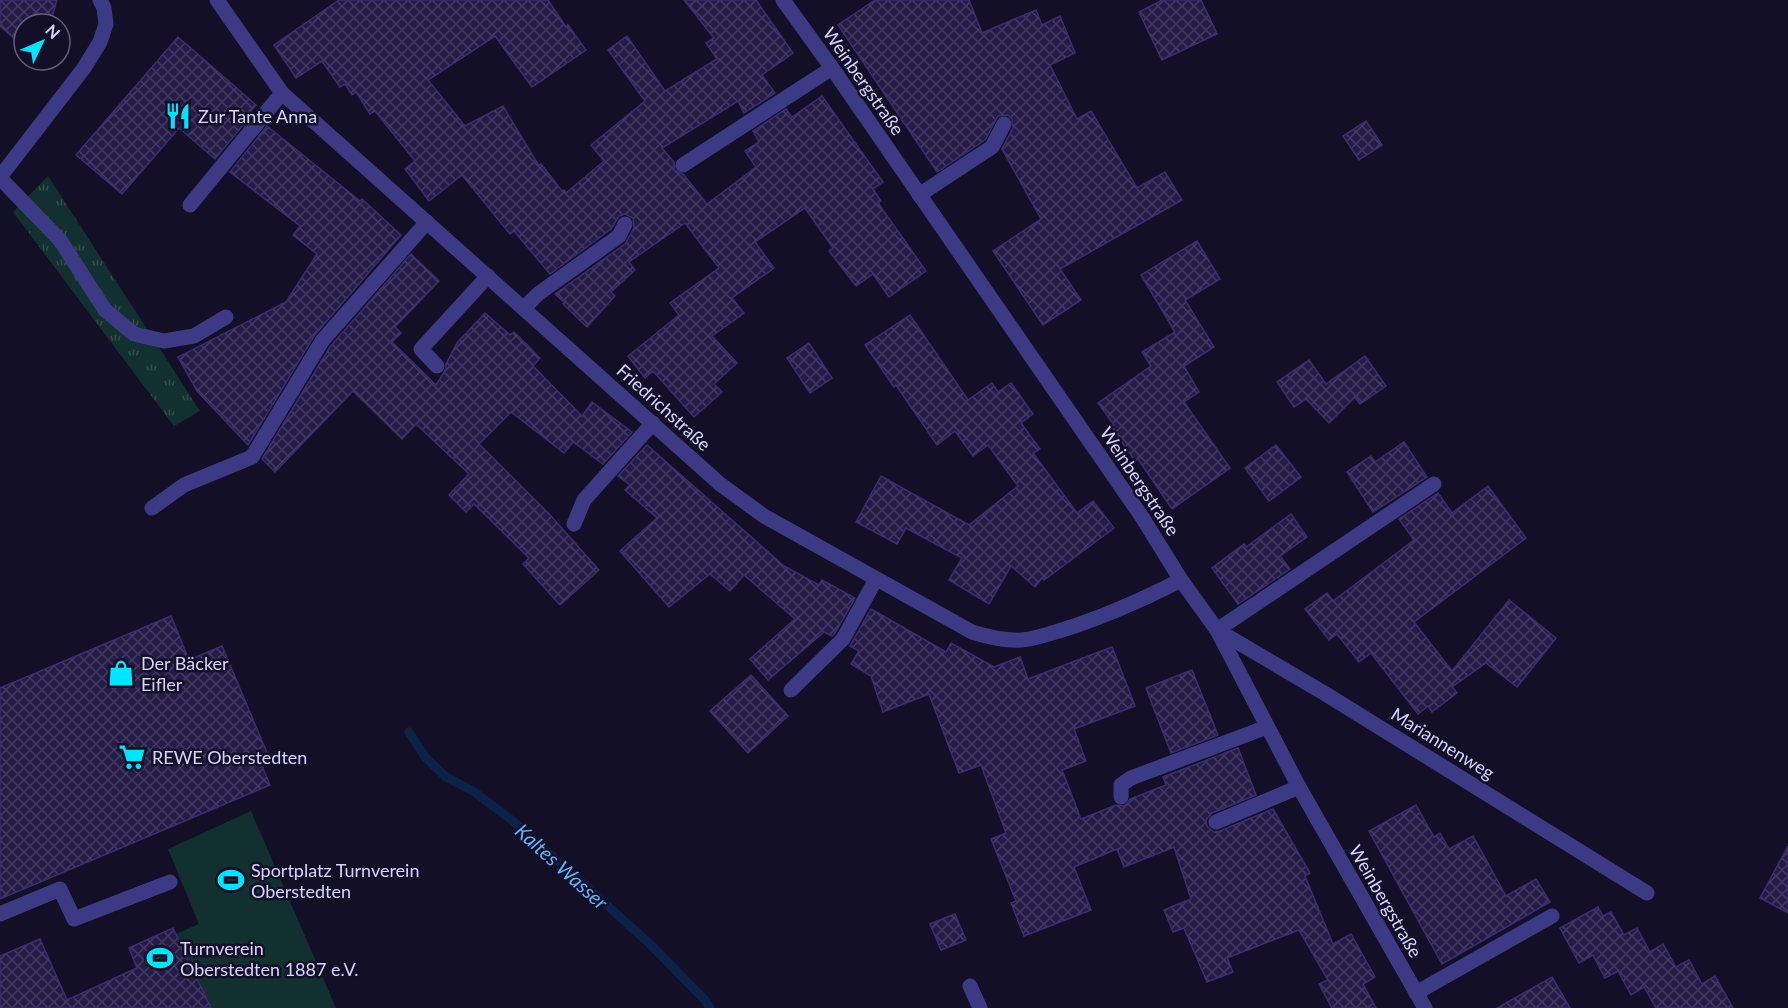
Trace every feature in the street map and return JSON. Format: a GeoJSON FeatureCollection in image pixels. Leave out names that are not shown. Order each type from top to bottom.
{"type":"FeatureCollection","features":[{"type":"Feature","properties":{"kind":"street"},"geometry":{"type":"LineString","coordinates":[[100,0],[104,8],[106,24],[100,42],[84,68],[0,178],[60,240],[105,310],[134,334],[164,341],[194,336],[225,317]]}},
{"type":"Feature","properties":{"kind":"street","name":"Friedrichstraße"},"geometry":{"type":"LineString","coordinates":[[217,0],[282,93],[653,423],[742,501],[764,516],[972,632],[998,639],[1022,640],[1094,620],[1133,605],[1181,580]]}},
{"type":"Feature","properties":{"kind":"street","name":"Weinbergstraße"},"geometry":{"type":"LineString","coordinates":[[783,0],[1142,517],[1181,580],[1216,630],[1299,788],[1425,1008]]}},
{"type":"Feature","properties":{"kind":"street"},"geometry":{"type":"LineString","coordinates":[[683,165],[832,68]]}},
{"type":"Feature","properties":{"kind":"street"},"geometry":{"type":"LineString","coordinates":[[190,205],[282,93]]}},
{"type":"Feature","properties":{"kind":"street"},"geometry":{"type":"LineString","coordinates":[[919,195],[992,147],[1004,124]]}},
{"type":"Feature","properties":{"kind":"street"},"geometry":{"type":"LineString","coordinates":[[152,508],[184,485],[252,457],[322,341],[427,222]]}},
{"type":"Feature","properties":{"kind":"street"},"geometry":{"type":"LineString","coordinates":[[524,308],[538,294],[619,236],[626,224]]}},
{"type":"Feature","properties":{"kind":"street"},"geometry":{"type":"LineString","coordinates":[[437,366],[421,349],[488,276]]}},
{"type":"Feature","properties":{"kind":"street"},"geometry":{"type":"LineString","coordinates":[[574,524],[584,501],[653,423]]}},
{"type":"Feature","properties":{"kind":"street"},"geometry":{"type":"LineString","coordinates":[[1216,630],[1434,484]]}},
{"type":"Feature","properties":{"kind":"street"},"geometry":{"type":"LineString","coordinates":[[791,690],[843,639],[876,579]]}},
{"type":"Feature","properties":{"kind":"street","name":"Mariannenweg"},"geometry":{"type":"LineString","coordinates":[[1216,630],[1324,693],[1647,892]]}},
{"type":"Feature","properties":{"kind":"street"},"geometry":{"type":"LineString","coordinates":[[1121,797],[1121,785],[1131,778],[1267,727]]}},
{"type":"Feature","properties":{"kind":"street"},"geometry":{"type":"LineString","coordinates":[[1216,822],[1299,788]]}},
{"type":"Feature","properties":{"kind":"street"},"geometry":{"type":"LineString","coordinates":[[0,914],[60,889],[74,919],[170,882]]}},
{"type":"Feature","properties":{"kind":"street"},"geometry":{"type":"LineString","coordinates":[[1416,993],[1552,916]]}},
{"type":"Feature","properties":{"kind":"street"},"geometry":{"type":"LineString","coordinates":[[970,986],[980,1008]]}},
{"type":"Feature","properties":{"kind":"green space"},"geometry":{"type":"Polygon","coordinates":[[[48,176],[200,411],[174,426],[13,212],[48,176]]]}},
{"type":"Feature","properties":{"kind":"green space","name":"Sportplatz Turnverein Oberstedten"},"geometry":{"type":"Polygon","coordinates":[[[251,811],[336,1008],[211,1008],[176,934],[199,924],[168,849],[251,811]]]}},
{"type":"Feature","properties":{"kind":"building"},"geometry":{"type":"Polygon","coordinates":[[[0,0],[57,0],[54,12],[12,12],[12,36],[0,26],[0,0]]]}},
{"type":"Feature","properties":{"kind":"building"},"geometry":{"type":"Polygon","coordinates":[[[339,0],[548,0],[566,27],[568,25],[586,50],[532,87],[495,36],[428,80],[465,126],[503,106],[539,166],[541,164],[566,193],[604,161],[591,145],[645,101],[608,50],[627,36],[665,91],[717,59],[706,43],[714,38],[684,0],[756,0],[793,53],[762,75],[775,93],[744,113],[738,101],[662,148],[674,162],[675,170],[684,175],[707,204],[756,167],[745,151],[759,142],[753,131],[786,109],[792,117],[822,96],[883,182],[873,189],[881,201],[878,203],[926,271],[889,297],[873,274],[856,286],[829,251],[833,248],[805,208],[755,242],[774,268],[732,298],[744,313],[712,336],[737,363],[714,384],[722,392],[694,417],[653,371],[645,378],[628,356],[679,315],[670,303],[719,268],[685,223],[629,262],[635,270],[611,292],[615,296],[587,327],[555,294],[625,244],[634,228],[633,218],[625,214],[619,216],[611,229],[550,274],[514,231],[510,234],[462,175],[429,201],[405,169],[415,161],[375,111],[370,114],[356,92],[352,95],[345,84],[340,87],[322,61],[296,78],[274,45],[339,0]]]}},
{"type":"Feature","properties":{"kind":"building"},"geometry":{"type":"Polygon","coordinates":[[[875,0],[969,0],[982,33],[1036,10],[1042,25],[1060,16],[1075,53],[1050,65],[1077,119],[1091,111],[1137,188],[1165,172],[1182,200],[1060,269],[1081,300],[1043,325],[993,251],[1041,219],[1002,149],[1013,128],[1012,119],[1008,115],[998,116],[985,140],[937,172],[838,25],[875,0]]]}},
{"type":"Feature","properties":{"kind":"building"},"geometry":{"type":"Polygon","coordinates":[[[1162,0],[1201,0],[1217,34],[1162,60],[1139,12],[1162,0]]]}},
{"type":"Feature","properties":{"kind":"building","name":"Zur Tante Anna"},"geometry":{"type":"Polygon","coordinates":[[[178,37],[256,105],[250,112],[252,114],[215,159],[179,128],[122,194],[76,155],[178,37]]]}},
{"type":"Feature","properties":{"kind":"building"},"geometry":{"type":"Polygon","coordinates":[[[1366,121],[1382,145],[1359,160],[1343,136],[1366,121]]]}},
{"type":"Feature","properties":{"kind":"building"},"geometry":{"type":"Polygon","coordinates":[[[267,126],[360,201],[362,199],[401,235],[314,336],[248,445],[197,391],[178,357],[286,302],[317,254],[293,235],[300,226],[230,172],[267,126]]]}},
{"type":"Feature","properties":{"kind":"building"},"geometry":{"type":"Polygon","coordinates":[[[1197,241],[1220,279],[1185,300],[1214,347],[1184,366],[1199,392],[1184,402],[1230,468],[1172,509],[1138,459],[1135,461],[1098,403],[1151,366],[1142,352],[1175,332],[1141,275],[1197,241]]]}},
{"type":"Feature","properties":{"kind":"building"},"geometry":{"type":"Polygon","coordinates":[[[411,254],[439,281],[395,327],[401,333],[392,342],[436,385],[457,343],[485,313],[510,335],[514,332],[540,358],[533,366],[582,416],[592,402],[632,432],[603,464],[573,442],[564,453],[511,412],[479,444],[551,516],[599,570],[560,605],[523,564],[529,558],[474,504],[466,512],[449,495],[469,474],[416,424],[402,439],[353,391],[275,472],[262,459],[330,347],[411,254]]]}},
{"type":"Feature","properties":{"kind":"building"},"geometry":{"type":"Polygon","coordinates":[[[910,315],[968,400],[992,383],[998,392],[1011,383],[1033,414],[1021,423],[1040,449],[1033,453],[1077,513],[1093,501],[1114,528],[1044,580],[1043,577],[1035,587],[1011,566],[989,604],[949,580],[962,558],[906,528],[897,544],[856,522],[881,476],[969,525],[1018,486],[988,445],[973,456],[955,431],[937,445],[865,345],[910,315]]]}},
{"type":"Feature","properties":{"kind":"building"},"geometry":{"type":"Polygon","coordinates":[[[809,343],[832,378],[810,393],[787,358],[809,343]]]}},
{"type":"Feature","properties":{"kind":"building"},"geometry":{"type":"Polygon","coordinates":[[[1365,356],[1386,386],[1360,404],[1355,397],[1329,423],[1306,399],[1294,407],[1277,382],[1309,360],[1326,384],[1365,356]]]}},
{"type":"Feature","properties":{"kind":"building"},"geometry":{"type":"Polygon","coordinates":[[[1404,442],[1427,477],[1373,512],[1347,472],[1371,456],[1375,462],[1404,442]]]}},
{"type":"Feature","properties":{"kind":"building"},"geometry":{"type":"Polygon","coordinates":[[[647,445],[784,566],[819,585],[822,580],[855,598],[832,636],[824,632],[768,680],[750,659],[795,619],[744,575],[730,591],[710,574],[669,607],[620,551],[657,518],[625,490],[630,485],[618,476],[647,445]]]}},
{"type":"Feature","properties":{"kind":"building"},"geometry":{"type":"Polygon","coordinates":[[[1276,445],[1301,477],[1269,501],[1245,468],[1276,445]]]}},
{"type":"Feature","properties":{"kind":"building"},"geometry":{"type":"Polygon","coordinates":[[[1488,486],[1526,538],[1414,622],[1452,671],[1509,600],[1556,638],[1517,687],[1486,663],[1452,687],[1457,693],[1432,712],[1428,706],[1418,714],[1371,653],[1359,662],[1337,634],[1329,640],[1305,609],[1327,593],[1333,601],[1414,540],[1399,519],[1438,493],[1452,513],[1488,486]]]}},
{"type":"Feature","properties":{"kind":"building"},"geometry":{"type":"Polygon","coordinates":[[[1291,514],[1307,537],[1280,556],[1290,569],[1238,604],[1212,568],[1244,544],[1246,547],[1291,514]]]}},
{"type":"Feature","properties":{"kind":"building"},"geometry":{"type":"Polygon","coordinates":[[[871,609],[946,652],[951,643],[994,667],[1020,657],[1028,679],[1112,647],[1135,706],[1074,729],[1086,761],[1062,770],[1081,819],[1116,805],[1125,806],[1130,799],[1166,785],[1163,777],[1238,748],[1256,795],[1212,813],[1206,820],[1207,826],[1214,832],[1220,831],[1273,809],[1310,873],[1305,876],[1333,944],[1351,934],[1375,977],[1363,984],[1376,1008],[1332,1008],[1319,984],[1328,980],[1299,930],[1227,958],[1233,972],[1207,982],[1184,928],[1173,932],[1164,910],[1191,899],[1174,847],[1124,867],[1117,849],[1074,867],[1091,910],[1024,936],[1011,903],[1016,901],[991,839],[1006,833],[981,765],[959,773],[929,694],[883,712],[871,676],[851,664],[859,651],[850,646],[871,609]]]}},
{"type":"Feature","properties":{"kind":"building","name":"REWE Oberstedten"},"geometry":{"type":"Polygon","coordinates":[[[171,616],[189,660],[222,646],[268,755],[259,759],[270,785],[0,899],[0,688],[171,616]]]}},
{"type":"Feature","properties":{"kind":"building"},"geometry":{"type":"Polygon","coordinates":[[[1192,670],[1218,735],[1171,753],[1146,688],[1192,670]]]}},
{"type":"Feature","properties":{"kind":"building"},"geometry":{"type":"Polygon","coordinates":[[[751,675],[788,716],[748,753],[710,711],[751,675]]]}},
{"type":"Feature","properties":{"kind":"building"},"geometry":{"type":"Polygon","coordinates":[[[1416,805],[1434,837],[1440,833],[1449,849],[1473,836],[1506,896],[1536,879],[1550,902],[1442,964],[1369,831],[1416,805]]]}},
{"type":"Feature","properties":{"kind":"building"},"geometry":{"type":"Polygon","coordinates":[[[1788,846],[1788,913],[1760,898],[1788,846]]]}},
{"type":"Feature","properties":{"kind":"building"},"geometry":{"type":"Polygon","coordinates":[[[1598,907],[1603,916],[1611,912],[1624,935],[1637,928],[1650,952],[1663,944],[1676,967],[1689,960],[1702,984],[1715,976],[1733,1008],[1656,1008],[1644,987],[1631,995],[1618,971],[1605,978],[1593,955],[1579,963],[1560,928],[1598,907]]]}},
{"type":"Feature","properties":{"kind":"building"},"geometry":{"type":"Polygon","coordinates":[[[955,914],[966,940],[941,950],[930,924],[955,914]]]}},
{"type":"Feature","properties":{"kind":"building"},"geometry":{"type":"Polygon","coordinates":[[[173,928],[211,1008],[0,1008],[0,956],[40,939],[67,1000],[137,968],[129,948],[173,928]]]}},
{"type":"Feature","properties":{"kind":"building"},"geometry":{"type":"Polygon","coordinates":[[[1552,977],[1570,1008],[1497,1008],[1552,977]]]}},
{"type":"Feature","properties":{"kind":"waterway","name":"Kaltes Wasser"},"geometry":{"type":"LineString","coordinates":[[409,732],[425,757],[446,777],[473,791],[513,821],[650,944],[705,1000],[710,1008]]}},
{"type":"Feature","properties":{"kind":"place","name":"Zur Tante Anna"},"geometry":{"type":"Point","coordinates":[178,116]}},
{"type":"Feature","properties":{"kind":"place","name":"Der Bäcker Eifler"},"geometry":{"type":"Point","coordinates":[121,673]}},
{"type":"Feature","properties":{"kind":"place","name":"REWE Oberstedten"},"geometry":{"type":"Point","coordinates":[132,757]}},
{"type":"Feature","properties":{"kind":"place","name":"Sportplatz Turnverein Oberstedten"},"geometry":{"type":"Point","coordinates":[231,880]}},
{"type":"Feature","properties":{"kind":"place","name":"Turnverein Oberstedten 1887 e.V."},"geometry":{"type":"Point","coordinates":[160,958]}}]}
